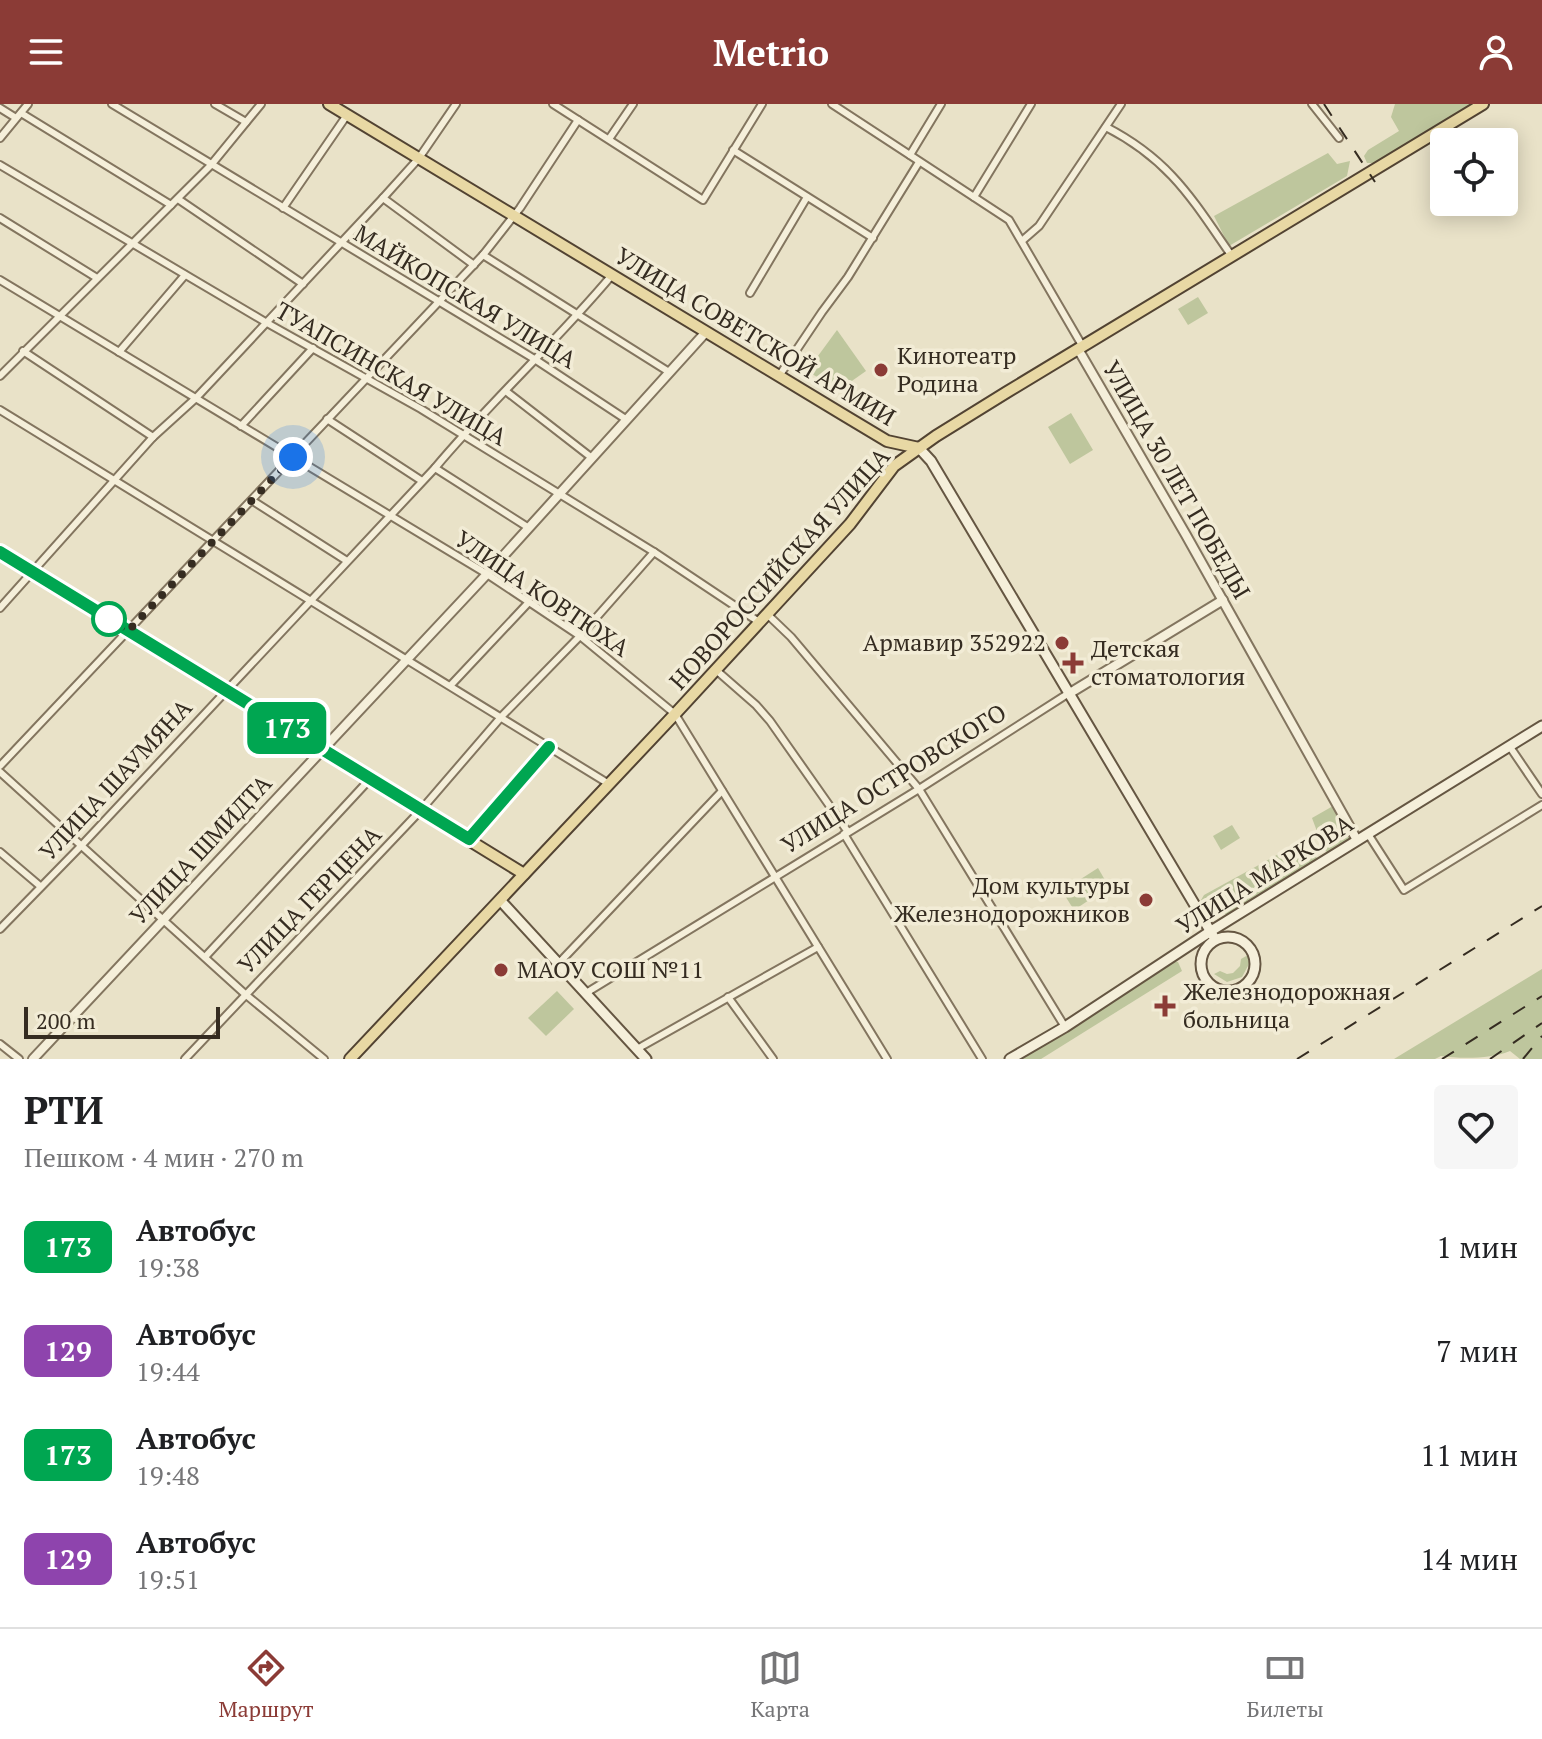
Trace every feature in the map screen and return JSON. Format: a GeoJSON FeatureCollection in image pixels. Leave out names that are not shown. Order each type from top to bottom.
{"type":"FeatureCollection","features":[{"type":"Feature","properties":{"kind":"main road","name":"УЛИЦА СОВЕТСКОЙ АРМИИ"},"geometry":{"type":"LineString","coordinates":[[329,104],[345,110],[887,441],[919,448]]}},
{"type":"Feature","properties":{"kind":"main road","name":"НОВОРОССИЙСКАЯ УЛИЦА"},"geometry":{"type":"LineString","coordinates":[[350,1059],[850,524],[894,466],[936,436],[1483,104]]}},
{"type":"Feature","properties":{"kind":"main road"},"geometry":{"type":"LineString","coordinates":[[919,448],[931,461],[1213,935]]}},
{"type":"Feature","properties":{"kind":"main road"},"geometry":{"type":"LineString","coordinates":[[0,552],[524,874]]}},
{"type":"Feature","properties":{"kind":"main road","name":"УЛИЦА МАРКОВА"},"geometry":{"type":"LineString","coordinates":[[1010,1059],[1213,935],[1357,840],[1542,726]]}},
{"type":"Feature","properties":{"kind":"main road"},"geometry":{"type":"LineString","coordinates":[[500,900],[646,1059]]}},
{"type":"Feature","properties":{"kind":"main road"},"geometry":{"type":"LineString","coordinates":[[1213,935],[1240,939],[1252,950],[1255,958],[1253,975],[1242,987],[1225,991],[1204,977],[1202,956],[1213,935]]}},
{"type":"Feature","properties":{"kind":"street"},"geometry":{"type":"LineString","coordinates":[[0,138],[28,104]]}},
{"type":"Feature","properties":{"kind":"street","name":"МАЙКОПСКАЯ УЛИЦА"},"geometry":{"type":"LineString","coordinates":[[112,104],[536,360],[627,420]]}},
{"type":"Feature","properties":{"kind":"street"},"geometry":{"type":"LineString","coordinates":[[215,104],[246,122]]}},
{"type":"Feature","properties":{"kind":"street"},"geometry":{"type":"LineString","coordinates":[[0,376],[211,165],[261,104]]}},
{"type":"Feature","properties":{"kind":"street"},"geometry":{"type":"LineString","coordinates":[[0,608],[153,437],[196,398],[383,198],[419,158],[456,104]]}},
{"type":"Feature","properties":{"kind":"street"},"geometry":{"type":"LineString","coordinates":[[553,104],[703,200],[762,104]]}},
{"type":"Feature","properties":{"kind":"street"},"geometry":{"type":"LineString","coordinates":[[609,139],[633,104]]}},
{"type":"Feature","properties":{"kind":"street","name":"УЛИЦА 30 ЛЕТ ПОБЕДЫ"},"geometry":{"type":"LineString","coordinates":[[832,104],[1009,220],[1023,240],[1080,348],[1357,840]]}},
{"type":"Feature","properties":{"kind":"street"},"geometry":{"type":"LineString","coordinates":[[910,155],[941,104]]}},
{"type":"Feature","properties":{"kind":"street"},"geometry":{"type":"LineString","coordinates":[[974,197],[1031,104]]}},
{"type":"Feature","properties":{"kind":"street"},"geometry":{"type":"LineString","coordinates":[[1023,240],[1039,226],[1121,104]]}},
{"type":"Feature","properties":{"kind":"street"},"geometry":{"type":"LineString","coordinates":[[1312,104],[1339,138]]}},
{"type":"Feature","properties":{"kind":"street"},"geometry":{"type":"LineString","coordinates":[[0,108],[19,116],[171,205]]}},
{"type":"Feature","properties":{"kind":"street"},"geometry":{"type":"LineString","coordinates":[[283,208],[345,110]]}},
{"type":"Feature","properties":{"kind":"street"},"geometry":{"type":"LineString","coordinates":[[324,1059],[245,994],[0,769],[483,255],[515,216],[578,120]]}},
{"type":"Feature","properties":{"kind":"street"},"geometry":{"type":"LineString","coordinates":[[1106,127],[1146,151],[1178,180],[1231,255]]}},
{"type":"Feature","properties":{"kind":"street"},"geometry":{"type":"LineString","coordinates":[[733,150],[873,238]]}},
{"type":"Feature","properties":{"kind":"street"},"geometry":{"type":"LineString","coordinates":[[779,376],[873,238],[919,162]]}},
{"type":"Feature","properties":{"kind":"street","name":"ТУАПСИНСКАЯ УЛИЦА"},"geometry":{"type":"LineString","coordinates":[[0,165],[267,323],[463,434],[791,637],[919,789],[1065,1027]]}},
{"type":"Feature","properties":{"kind":"street"},"geometry":{"type":"LineString","coordinates":[[750,293],[807,197]]}},
{"type":"Feature","properties":{"kind":"street"},"geometry":{"type":"LineString","coordinates":[[383,198],[474,265]]}},
{"type":"Feature","properties":{"kind":"street"},"geometry":{"type":"LineString","coordinates":[[178,199],[303,284]]}},
{"type":"Feature","properties":{"kind":"street"},"geometry":{"type":"LineString","coordinates":[[0,218],[97,278]]}},
{"type":"Feature","properties":{"kind":"street"},"geometry":{"type":"LineString","coordinates":[[483,255],[669,372]]}},
{"type":"Feature","properties":{"kind":"street"},"geometry":{"type":"LineString","coordinates":[[119,352],[185,275]]}},
{"type":"Feature","properties":{"kind":"street","name":"УЛИЦА ШАУМЯНА"},"geometry":{"type":"LineString","coordinates":[[0,929],[435,468],[463,434],[507,392],[612,275]]}},
{"type":"Feature","properties":{"kind":"street","name":"УЛИЦА КОВТЮХА"},"geometry":{"type":"LineString","coordinates":[[0,280],[487,574],[580,636],[675,714],[887,1059]]}},
{"type":"Feature","properties":{"kind":"street","name":"УЛИЦА ШМИДТА"},"geometry":{"type":"LineString","coordinates":[[33,1059],[487,574],[706,332]]}},
{"type":"Feature","properties":{"kind":"street"},"geometry":{"type":"LineString","coordinates":[[241,426],[313,348]]}},
{"type":"Feature","properties":{"kind":"street"},"geometry":{"type":"LineString","coordinates":[[23,351],[153,437]]}},
{"type":"Feature","properties":{"kind":"street"},"geometry":{"type":"LineString","coordinates":[[507,392],[592,458]]}},
{"type":"Feature","properties":{"kind":"street"},"geometry":{"type":"LineString","coordinates":[[0,410],[609,784]]}},
{"type":"Feature","properties":{"kind":"street"},"geometry":{"type":"LineString","coordinates":[[327,419],[422,481]]}},
{"type":"Feature","properties":{"kind":"street"},"geometry":{"type":"LineString","coordinates":[[435,468],[529,528]]}},
{"type":"Feature","properties":{"kind":"street"},"geometry":{"type":"LineString","coordinates":[[253,501],[347,561]]}},
{"type":"Feature","properties":{"kind":"street","name":"УЛИЦА ГЕРЦЕНА"},"geometry":{"type":"LineString","coordinates":[[185,1059],[421,810],[502,716],[580,636],[654,552]]}},
{"type":"Feature","properties":{"kind":"street","name":"УЛИЦА ОСТРОВСКОГО"},"geometry":{"type":"LineString","coordinates":[[586,993],[1223,600]]}},
{"type":"Feature","properties":{"kind":"street"},"geometry":{"type":"LineString","coordinates":[[451,685],[529,602]]}},
{"type":"Feature","properties":{"kind":"street"},"geometry":{"type":"LineString","coordinates":[[716,670],[770,721],[846,833],[982,1059]]}},
{"type":"Feature","properties":{"kind":"street"},"geometry":{"type":"LineString","coordinates":[[469,839],[549,747]]}},
{"type":"Feature","properties":{"kind":"street"},"geometry":{"type":"LineString","coordinates":[[1510,747],[1542,794]]}},
{"type":"Feature","properties":{"kind":"street"},"geometry":{"type":"LineString","coordinates":[[205,957],[370,779]]}},
{"type":"Feature","properties":{"kind":"street"},"geometry":{"type":"LineString","coordinates":[[559,963],[722,791]]}},
{"type":"Feature","properties":{"kind":"street"},"geometry":{"type":"LineString","coordinates":[[1368,834],[1404,890],[1542,805]]}},
{"type":"Feature","properties":{"kind":"street"},"geometry":{"type":"LineString","coordinates":[[0,852],[40,886]]}},
{"type":"Feature","properties":{"kind":"street"},"geometry":{"type":"LineString","coordinates":[[637,1049],[818,947]]}},
{"type":"Feature","properties":{"kind":"street"},"geometry":{"type":"LineString","coordinates":[[728,997],[773,1059]]}},
{"type":"Feature","properties":{"kind":"street"},"geometry":{"type":"LineString","coordinates":[[0,1044],[19,1059]]}},
{"type":"Feature","properties":{"kind":"green space"},"geometry":{"type":"Polygon","coordinates":[[[1395,104],[1474,104],[1376,163],[1367,163],[1364,156],[1368,150],[1399,131],[1391,117],[1395,104]]]}},
{"type":"Feature","properties":{"kind":"green space"},"geometry":{"type":"Polygon","coordinates":[[[1328,153],[1337,164],[1350,161],[1347,176],[1229,246],[1214,216],[1328,153]]]}},
{"type":"Feature","properties":{"kind":"green space"},"geometry":{"type":"Polygon","coordinates":[[[1198,297],[1208,313],[1188,325],[1178,309],[1198,297]]]}},
{"type":"Feature","properties":{"kind":"green space"},"geometry":{"type":"Polygon","coordinates":[[[837,330],[866,371],[839,390],[807,371],[837,330]]]}},
{"type":"Feature","properties":{"kind":"green space"},"geometry":{"type":"Polygon","coordinates":[[[1071,413],[1093,450],[1070,464],[1048,427],[1071,413]]]}},
{"type":"Feature","properties":{"kind":"green space"},"geometry":{"type":"Polygon","coordinates":[[[1333,806],[1351,836],[1350,842],[1330,854],[1324,850],[1312,818],[1333,806]]]}},
{"type":"Feature","properties":{"kind":"green space"},"geometry":{"type":"Polygon","coordinates":[[[1232,825],[1240,838],[1221,850],[1213,836],[1232,825]]]}},
{"type":"Feature","properties":{"kind":"green space"},"geometry":{"type":"Polygon","coordinates":[[[1306,839],[1318,860],[1229,915],[1208,910],[1201,900],[1204,895],[1306,839]]]}},
{"type":"Feature","properties":{"kind":"green space"},"geometry":{"type":"Polygon","coordinates":[[[1098,868],[1109,887],[1074,910],[1062,891],[1098,868]]]}},
{"type":"Feature","properties":{"kind":"green space"},"geometry":{"type":"Polygon","coordinates":[[[1248,955],[1249,964],[1242,977],[1227,982],[1214,974],[1220,971],[1233,973],[1240,966],[1241,959],[1248,955]]]}},
{"type":"Feature","properties":{"kind":"green space"},"geometry":{"type":"Polygon","coordinates":[[[1173,961],[1178,962],[1182,971],[1041,1059],[1022,1059],[1173,961]]]}},
{"type":"Feature","properties":{"kind":"green space"},"geometry":{"type":"Polygon","coordinates":[[[1542,969],[1542,1059],[1520,1059],[1510,1051],[1476,1058],[1441,1056],[1435,1059],[1394,1059],[1542,969]]]}},
{"type":"Feature","properties":{"kind":"green space"},"geometry":{"type":"Polygon","coordinates":[[[557,991],[574,1009],[546,1036],[528,1018],[557,991]]]}},
{"type":"Feature","properties":{"kind":"railway"},"geometry":{"type":"LineString","coordinates":[[1324,104],[1375,182]]}},
{"type":"Feature","properties":{"kind":"railway"},"geometry":{"type":"LineString","coordinates":[[1297,1059],[1542,906]]}},
{"type":"Feature","properties":{"kind":"railway"},"geometry":{"type":"LineString","coordinates":[[1442,1059],[1542,996]]}},
{"type":"Feature","properties":{"kind":"railway"},"geometry":{"type":"LineString","coordinates":[[1490,1059],[1542,1023]]}},
{"type":"Feature","properties":{"kind":"railway"},"geometry":{"type":"LineString","coordinates":[[1523,1059],[1542,1036]]}},
{"type":"Feature","properties":{"kind":"bus line","name":"173"},"geometry":{"type":"LineString","coordinates":[[0,552],[469,839],[549,747]]}},
{"type":"Feature","properties":{"kind":"place","name":"Кинотеатр Родина"},"geometry":{"type":"Point","coordinates":[881,370]}},
{"type":"Feature","properties":{"kind":"place","name":"Армавир 352922"},"geometry":{"type":"Point","coordinates":[1062,643]}},
{"type":"Feature","properties":{"kind":"place","name":"Детская стоматология"},"geometry":{"type":"Point","coordinates":[1073,663]}},
{"type":"Feature","properties":{"kind":"place","name":"Дом культуры Железнодорожников"},"geometry":{"type":"Point","coordinates":[1146,900]}},
{"type":"Feature","properties":{"kind":"place","name":"МАОУ СОШ №11"},"geometry":{"type":"Point","coordinates":[501,970]}},
{"type":"Feature","properties":{"kind":"place","name":"Железнодорожная больница"},"geometry":{"type":"Point","coordinates":[1165,1006]}},
{"type":"Feature","properties":{"kind":"route"},"geometry":{"type":"LineString","coordinates":[[109,619],[128,631],[293,457]]}}]}
